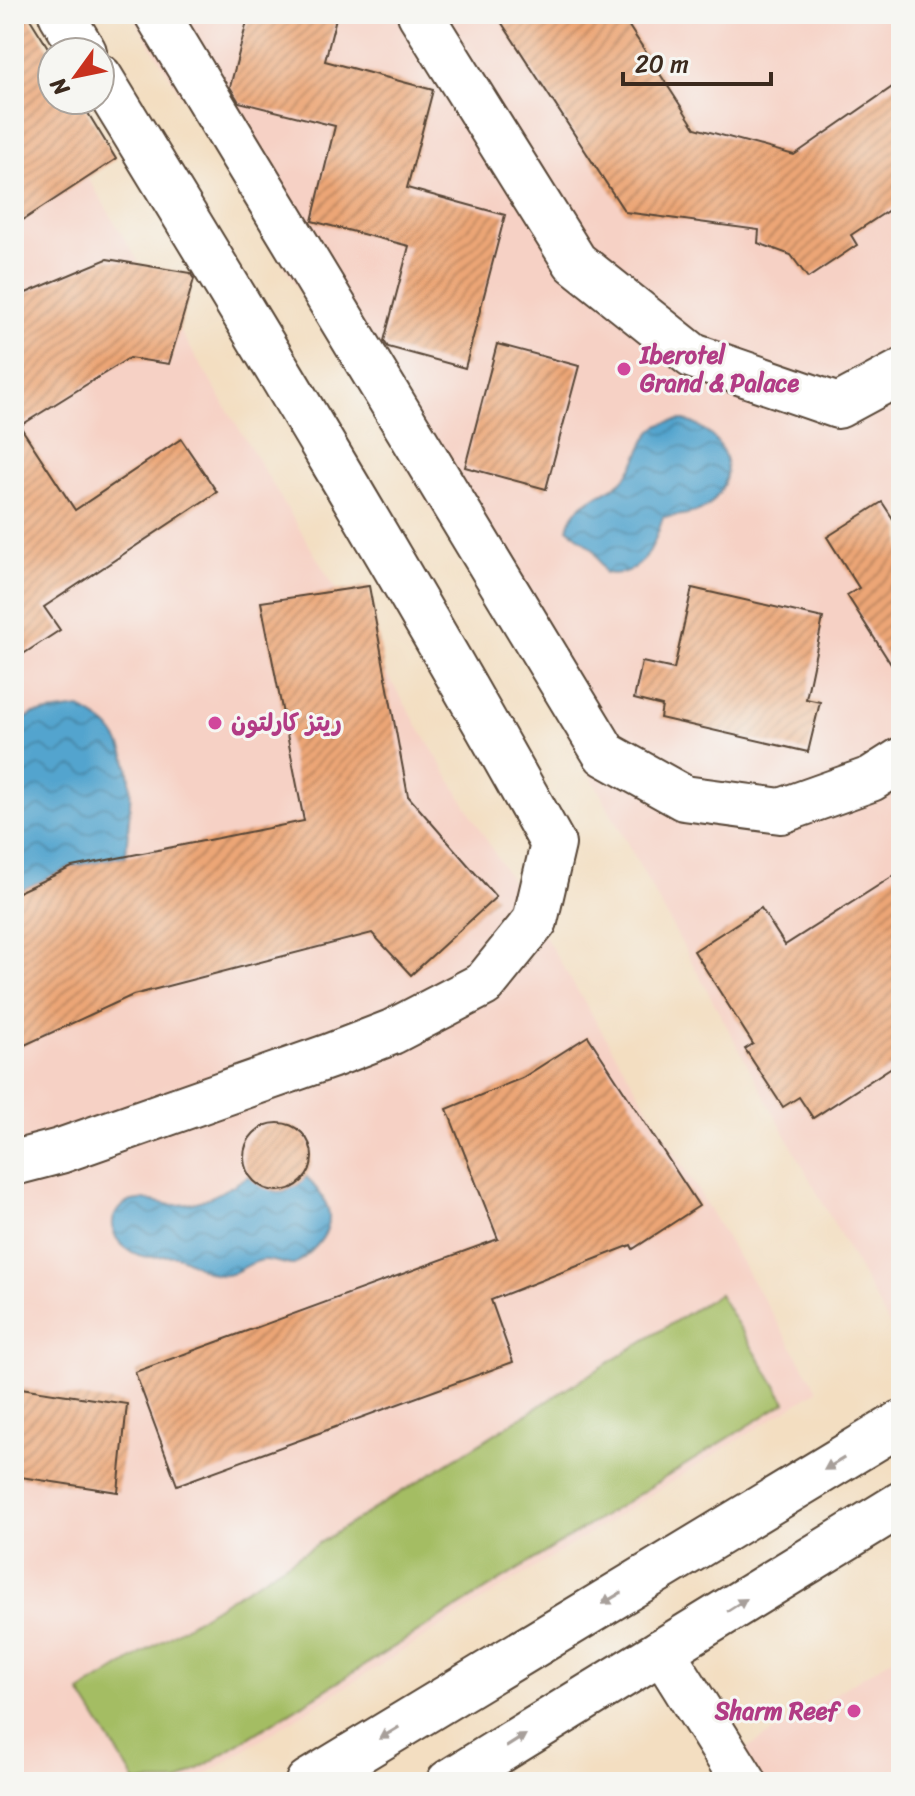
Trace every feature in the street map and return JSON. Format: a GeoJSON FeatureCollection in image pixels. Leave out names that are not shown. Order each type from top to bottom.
{"type":"FeatureCollection","features":[{"type":"Feature","properties":{"kind":"street"},"geometry":{"type":"LineString","coordinates":[[61,14],[74,36]]}},
{"type":"Feature","properties":{"kind":"street"},"geometry":{"type":"LineString","coordinates":[[157,14],[605,754],[684,798],[781,811],[871,779],[901,760]]}},
{"type":"Feature","properties":{"kind":"street"},"geometry":{"type":"LineString","coordinates":[[420,14],[575,262],[693,356],[838,406],[901,372]]}},
{"type":"Feature","properties":{"kind":"street"},"geometry":{"type":"LineString","coordinates":[[14,1163],[60,1151],[330,1056],[392,1032],[484,984],[535,921],[553,844],[476,705],[235,297],[116,103]]}},
{"type":"Feature","properties":{"kind":"street"},"geometry":{"type":"LineString","coordinates":[[308,1782],[901,1423]]}},
{"type":"Feature","properties":{"kind":"street"},"geometry":{"type":"LineString","coordinates":[[449,1782],[901,1504]]}},
{"type":"Feature","properties":{"kind":"street"},"geometry":{"type":"LineString","coordinates":[[662,1651],[744,1782]]}},
{"type":"Feature","properties":{"kind":"shaded area","name":"Iberotel Grand & Palace"},"geometry":{"type":"Polygon","coordinates":[[[132,14],[901,14],[901,1347],[563,725],[132,14]]]}},
{"type":"Feature","properties":{"kind":"shaded area","name":"ريتز كارلتون"},"geometry":{"type":"Polygon","coordinates":[[[14,55],[36,92],[36,116],[51,116],[818,1390],[194,1782],[14,1782],[14,55]]]}},
{"type":"Feature","properties":{"kind":"shaded area","name":"Sharm Reef"},"geometry":{"type":"Polygon","coordinates":[[[901,1653],[901,1782],[722,1782],[713,1769],[901,1653]]]}},
{"type":"Feature","properties":{"kind":"green space"},"geometry":{"type":"Polygon","coordinates":[[[719,1294],[786,1402],[178,1782],[136,1782],[80,1692],[719,1294]]]}},
{"type":"Feature","properties":{"kind":"water"},"geometry":{"type":"Polygon","coordinates":[[[684,420],[709,433],[724,454],[726,478],[721,490],[701,510],[663,517],[650,549],[637,566],[618,574],[605,573],[594,550],[568,528],[573,516],[579,508],[628,474],[654,429],[664,423],[684,420]]]}},
{"type":"Feature","properties":{"kind":"water"},"geometry":{"type":"Polygon","coordinates":[[[80,708],[111,730],[126,759],[130,807],[126,856],[72,867],[14,894],[14,726],[33,714],[80,708]]]}},
{"type":"Feature","properties":{"kind":"water"},"geometry":{"type":"Polygon","coordinates":[[[249,1176],[263,1187],[278,1191],[292,1187],[306,1176],[325,1202],[329,1212],[327,1230],[316,1246],[294,1265],[265,1260],[232,1274],[214,1274],[176,1256],[139,1255],[121,1244],[114,1232],[115,1215],[129,1202],[141,1200],[187,1204],[214,1195],[249,1176]]]}},
{"type":"Feature","properties":{"kind":"building"},"geometry":{"type":"Polygon","coordinates":[[[14,14],[27,14],[41,36],[36,36],[36,116],[90,116],[116,159],[14,226],[14,14]]]}},
{"type":"Feature","properties":{"kind":"building"},"geometry":{"type":"Polygon","coordinates":[[[249,14],[337,14],[325,61],[433,90],[407,188],[505,215],[465,368],[388,347],[384,341],[409,246],[312,221],[335,126],[239,102],[230,87],[249,14]]]}},
{"type":"Feature","properties":{"kind":"building"},"geometry":{"type":"Polygon","coordinates":[[[496,14],[621,14],[695,128],[794,155],[901,81],[901,202],[851,235],[857,245],[808,278],[791,255],[758,243],[759,230],[625,212],[496,14]]]}},
{"type":"Feature","properties":{"kind":"building"},"geometry":{"type":"Polygon","coordinates":[[[107,259],[190,273],[194,279],[169,364],[129,358],[20,426],[75,510],[181,439],[217,492],[44,607],[60,630],[14,660],[14,298],[107,259]]]}},
{"type":"Feature","properties":{"kind":"building"},"geometry":{"type":"Polygon","coordinates":[[[497,344],[579,366],[546,489],[465,467],[497,344]]]}},
{"type":"Feature","properties":{"kind":"building"},"geometry":{"type":"Polygon","coordinates":[[[882,502],[901,531],[901,680],[847,595],[859,588],[827,537],[882,502]]]}},
{"type":"Feature","properties":{"kind":"building"},"geometry":{"type":"Polygon","coordinates":[[[369,586],[408,796],[496,897],[411,975],[372,933],[133,995],[14,1050],[14,894],[72,867],[304,821],[261,602],[369,586]]]}},
{"type":"Feature","properties":{"kind":"building"},"geometry":{"type":"Polygon","coordinates":[[[692,588],[823,618],[806,699],[820,702],[808,752],[660,718],[662,706],[634,699],[642,662],[674,669],[692,588]]]}},
{"type":"Feature","properties":{"kind":"building"},"geometry":{"type":"Polygon","coordinates":[[[901,871],[901,1061],[813,1118],[799,1097],[783,1107],[745,1049],[753,1044],[694,951],[761,908],[785,945],[901,871]]]}},
{"type":"Feature","properties":{"kind":"building"},"geometry":{"type":"Polygon","coordinates":[[[588,1036],[699,1206],[633,1249],[631,1245],[491,1300],[513,1362],[177,1485],[135,1372],[498,1239],[447,1109],[522,1078],[588,1036]]]}},
{"type":"Feature","properties":{"kind":"building"},"geometry":{"type":"Polygon","coordinates":[[[278,1123],[302,1133],[312,1157],[302,1181],[278,1191],[254,1181],[244,1157],[254,1133],[278,1123]]]}},
{"type":"Feature","properties":{"kind":"building"},"geometry":{"type":"Polygon","coordinates":[[[14,1387],[127,1404],[118,1492],[14,1476],[14,1387]]]}},
{"type":"Feature","properties":{"kind":"place","name":"Iberotel Grand & Palace"},"geometry":{"type":"Point","coordinates":[624,369]}},
{"type":"Feature","properties":{"kind":"place","name":"ريتز كارلتون"},"geometry":{"type":"Point","coordinates":[215,723]}},
{"type":"Feature","properties":{"kind":"place","name":"Sharm Reef"},"geometry":{"type":"Point","coordinates":[854,1711]}}]}
